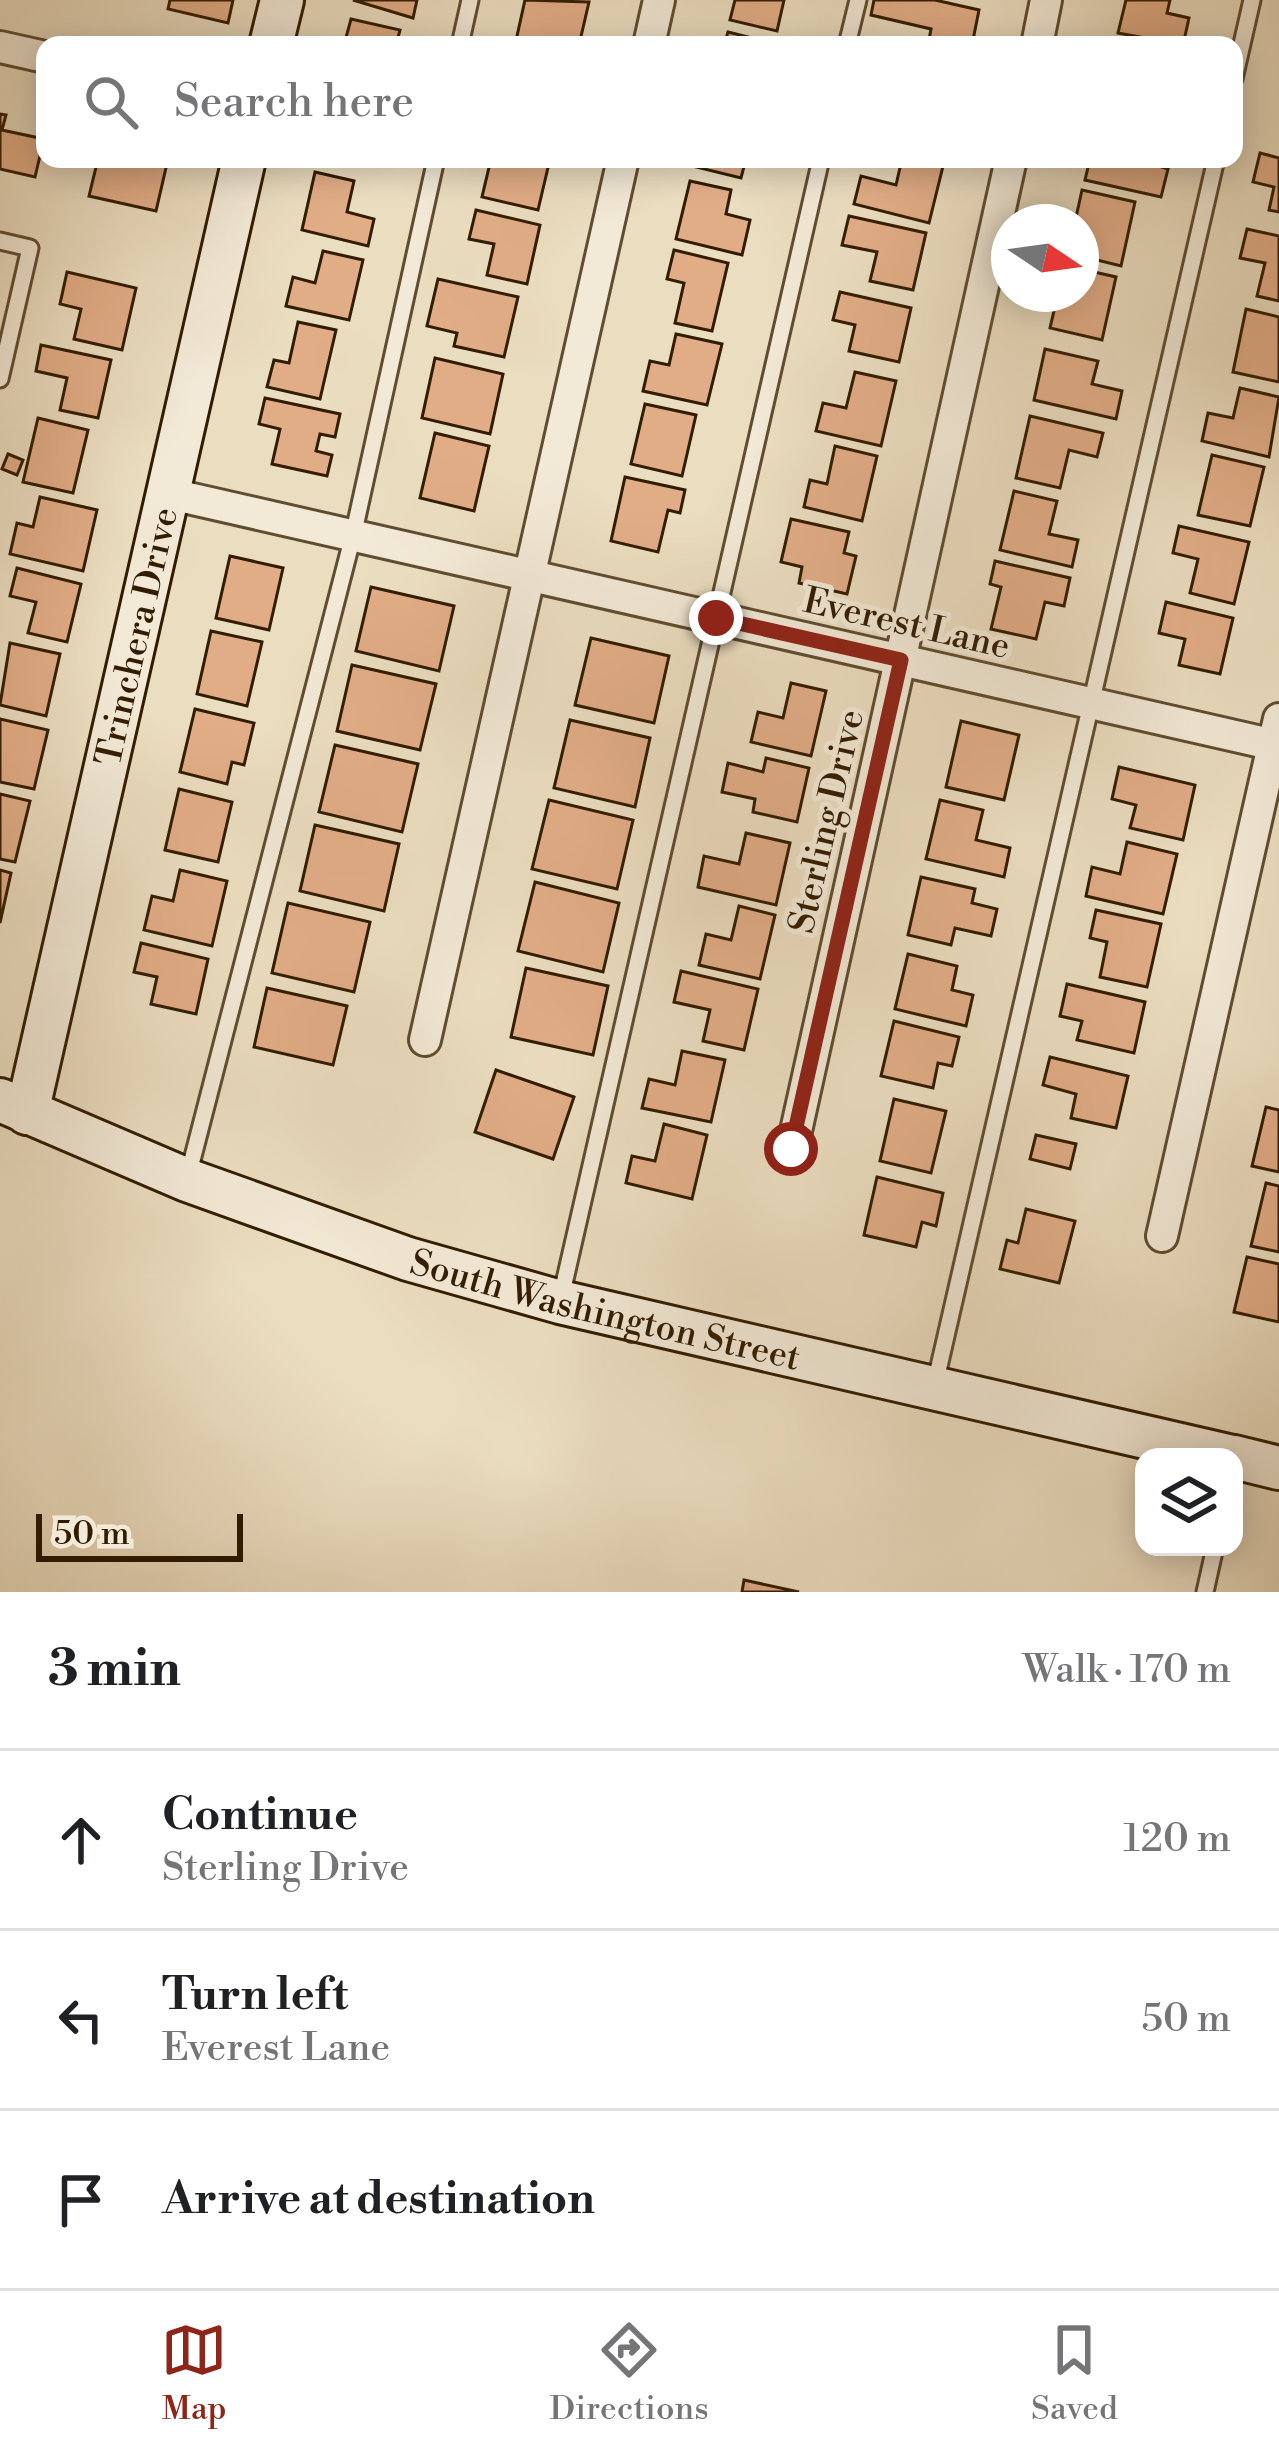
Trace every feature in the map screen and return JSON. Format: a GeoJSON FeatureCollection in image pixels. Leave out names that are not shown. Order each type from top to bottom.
{"type":"FeatureCollection","features":[{"type":"Feature","properties":{"kind":"main road"},"geometry":{"type":"LineString","coordinates":[[273,36],[282,0]]}},
{"type":"Feature","properties":{"kind":"main road","name":"Trinchera Drive"},"geometry":{"type":"LineString","coordinates":[[14,1106],[242,168]]}},
{"type":"Feature","properties":{"kind":"main road","name":"South Washington Street"},"geometry":{"type":"LineString","coordinates":[[14,1106],[188,1180],[408,1259],[560,1302],[1187,1448]]}},
{"type":"Feature","properties":{"kind":"main road","name":"South Washington Street"},"geometry":{"type":"LineString","coordinates":[[1243,1461],[1279,1468]]}},
{"type":"Feature","properties":{"kind":"street"},"geometry":{"type":"LineString","coordinates":[[651,36],[659,0]]}},
{"type":"Feature","properties":{"kind":"street"},"geometry":{"type":"LineString","coordinates":[[1038,36],[1046,0]]}},
{"type":"Feature","properties":{"kind":"street"},"geometry":{"type":"LineString","coordinates":[[0,47],[36,55]]}},
{"type":"Feature","properties":{"kind":"street"},"geometry":{"type":"LineString","coordinates":[[425,1040],[621,168]]}},
{"type":"Feature","properties":{"kind":"street","name":"Sterling Drive"},"geometry":{"type":"LineString","coordinates":[[791,1149],[1009,168]]}},
{"type":"Feature","properties":{"kind":"street","name":"Everest Lane"},"geometry":{"type":"LineString","coordinates":[[166,494],[1090,703],[1277,737]]}},
{"type":"Feature","properties":{"kind":"street"},"geometry":{"type":"LineString","coordinates":[[1162,1236],[1277,737]]}},
{"type":"Feature","properties":{"kind":"lane"},"geometry":{"type":"LineString","coordinates":[[462,36],[470,0]]}},
{"type":"Feature","properties":{"kind":"lane"},"geometry":{"type":"LineString","coordinates":[[850,36],[858,0]]}},
{"type":"Feature","properties":{"kind":"lane"},"geometry":{"type":"LineString","coordinates":[[1243,40],[1252,0]]}},
{"type":"Feature","properties":{"kind":"lane"},"geometry":{"type":"LineString","coordinates":[[188,1180],[353,536],[434,168]]}},
{"type":"Feature","properties":{"kind":"lane"},"geometry":{"type":"LineString","coordinates":[[560,1302],[819,168]]}},
{"type":"Feature","properties":{"kind":"lane"},"geometry":{"type":"LineString","coordinates":[[934,1389],[1214,168]]}},
{"type":"Feature","properties":{"kind":"lane"},"geometry":{"type":"LineString","coordinates":[[0,241],[30,248],[0,379]]}},
{"type":"Feature","properties":{"kind":"lane"},"geometry":{"type":"LineString","coordinates":[[1205,1592],[1213,1556]]}},
{"type":"Feature","properties":{"kind":"building"},"geometry":{"type":"Polygon","coordinates":[[[170,0],[233,0],[228,23],[168,9],[170,0]]]}},
{"type":"Feature","properties":{"kind":"building"},"geometry":{"type":"Polygon","coordinates":[[[353,0],[417,0],[413,18],[353,0]]]}},
{"type":"Feature","properties":{"kind":"building"},"geometry":{"type":"Polygon","coordinates":[[[525,0],[589,2],[581,36],[517,36],[525,0]]]}},
{"type":"Feature","properties":{"kind":"building"},"geometry":{"type":"Polygon","coordinates":[[[735,0],[784,0],[777,31],[730,20],[735,0]]]}},
{"type":"Feature","properties":{"kind":"building"},"geometry":{"type":"Polygon","coordinates":[[[874,0],[935,0],[979,10],[974,36],[930,36],[931,29],[871,15],[874,0]]]}},
{"type":"Feature","properties":{"kind":"building"},"geometry":{"type":"Polygon","coordinates":[[[1126,0],[1170,0],[1167,13],[1189,18],[1185,36],[1118,33],[1126,0]]]}},
{"type":"Feature","properties":{"kind":"building"},"geometry":{"type":"Polygon","coordinates":[[[351,19],[400,30],[398,36],[346,36],[351,19]]]}},
{"type":"Feature","properties":{"kind":"building"},"geometry":{"type":"Polygon","coordinates":[[[0,114],[6,115],[2,130],[36,137],[37,168],[35,177],[0,169],[0,114]]]}},
{"type":"Feature","properties":{"kind":"building"},"geometry":{"type":"Polygon","coordinates":[[[1260,153],[1279,158],[1279,212],[1269,210],[1274,187],[1253,182],[1260,153]]]}},
{"type":"Feature","properties":{"kind":"building"},"geometry":{"type":"Polygon","coordinates":[[[96,168],[166,168],[156,211],[89,196],[96,168]]]}},
{"type":"Feature","properties":{"kind":"building"},"geometry":{"type":"Polygon","coordinates":[[[489,168],[548,168],[538,210],[482,197],[489,168]]]}},
{"type":"Feature","properties":{"kind":"building"},"geometry":{"type":"Polygon","coordinates":[[[700,168],[744,168],[741,178],[700,168]]]}},
{"type":"Feature","properties":{"kind":"building"},"geometry":{"type":"Polygon","coordinates":[[[900,168],[943,168],[929,223],[854,204],[861,176],[896,185],[900,168]]]}},
{"type":"Feature","properties":{"kind":"building"},"geometry":{"type":"Polygon","coordinates":[[[1088,168],[1168,169],[1161,197],[1085,180],[1088,168]]]}},
{"type":"Feature","properties":{"kind":"building"},"geometry":{"type":"Polygon","coordinates":[[[315,172],[354,181],[347,212],[374,219],[368,246],[302,230],[315,172]]]}},
{"type":"Feature","properties":{"kind":"building"},"geometry":{"type":"Polygon","coordinates":[[[690,181],[731,190],[726,214],[750,220],[742,255],[676,239],[690,181]]]}},
{"type":"Feature","properties":{"kind":"building"},"geometry":{"type":"Polygon","coordinates":[[[1082,190],[1135,202],[1121,266],[1099,260],[1099,204],[1079,204],[1082,190]]]}},
{"type":"Feature","properties":{"kind":"building"},"geometry":{"type":"Polygon","coordinates":[[[476,210],[540,225],[527,284],[487,275],[494,244],[469,239],[476,210]]]}},
{"type":"Feature","properties":{"kind":"building"},"geometry":{"type":"Polygon","coordinates":[[[849,216],[926,233],[913,290],[870,281],[877,252],[842,245],[849,216]]]}},
{"type":"Feature","properties":{"kind":"building"},"geometry":{"type":"Polygon","coordinates":[[[1247,229],[1279,236],[1279,301],[1257,296],[1265,263],[1240,258],[1247,229]]]}},
{"type":"Feature","properties":{"kind":"building"},"geometry":{"type":"Polygon","coordinates":[[[674,250],[728,263],[712,331],[675,323],[684,283],[667,279],[674,250]]]}},
{"type":"Feature","properties":{"kind":"building"},"geometry":{"type":"Polygon","coordinates":[[[323,251],[363,260],[349,320],[286,306],[293,277],[315,283],[323,251]]]}},
{"type":"Feature","properties":{"kind":"building"},"geometry":{"type":"Polygon","coordinates":[[[67,272],[136,288],[122,350],[74,339],[81,309],[60,304],[67,272]]]}},
{"type":"Feature","properties":{"kind":"building"},"geometry":{"type":"Polygon","coordinates":[[[1099,273],[1116,277],[1102,340],[1050,328],[1054,312],[1099,312],[1099,273]]]}},
{"type":"Feature","properties":{"kind":"building"},"geometry":{"type":"Polygon","coordinates":[[[438,279],[518,297],[504,357],[454,346],[457,333],[427,326],[438,279]]]}},
{"type":"Feature","properties":{"kind":"building"},"geometry":{"type":"Polygon","coordinates":[[[840,292],[911,308],[899,362],[849,351],[855,325],[833,320],[840,292]]]}},
{"type":"Feature","properties":{"kind":"building"},"geometry":{"type":"Polygon","coordinates":[[[1246,309],[1279,317],[1279,382],[1233,372],[1246,309]]]}},
{"type":"Feature","properties":{"kind":"building"},"geometry":{"type":"Polygon","coordinates":[[[298,322],[336,330],[320,399],[267,387],[274,360],[289,363],[298,322]]]}},
{"type":"Feature","properties":{"kind":"building"},"geometry":{"type":"Polygon","coordinates":[[[676,334],[722,344],[707,405],[643,391],[650,361],[669,365],[676,334]]]}},
{"type":"Feature","properties":{"kind":"building"},"geometry":{"type":"Polygon","coordinates":[[[41,345],[111,360],[98,418],[60,410],[67,378],[36,371],[41,345]]]}},
{"type":"Feature","properties":{"kind":"building"},"geometry":{"type":"Polygon","coordinates":[[[1045,349],[1098,361],[1092,384],[1122,391],[1116,419],[1034,400],[1045,349]]]}},
{"type":"Feature","properties":{"kind":"building"},"geometry":{"type":"Polygon","coordinates":[[[435,358],[503,374],[490,434],[422,418],[435,358]]]}},
{"type":"Feature","properties":{"kind":"building"},"geometry":{"type":"Polygon","coordinates":[[[855,372],[896,381],[881,446],[816,431],[823,403],[846,408],[855,372]]]}},
{"type":"Feature","properties":{"kind":"building"},"geometry":{"type":"Polygon","coordinates":[[[1240,388],[1279,397],[1269,457],[1202,441],[1208,413],[1233,418],[1240,388]]]}},
{"type":"Feature","properties":{"kind":"building"},"geometry":{"type":"Polygon","coordinates":[[[265,398],[340,414],[335,437],[320,434],[316,451],[332,455],[327,476],[272,464],[280,429],[259,424],[265,398]]]}},
{"type":"Feature","properties":{"kind":"building"},"geometry":{"type":"Polygon","coordinates":[[[645,404],[696,415],[682,476],[631,464],[645,404]]]}},
{"type":"Feature","properties":{"kind":"building"},"geometry":{"type":"Polygon","coordinates":[[[1030,416],[1103,433],[1097,457],[1069,450],[1060,488],[1016,478],[1030,416]]]}},
{"type":"Feature","properties":{"kind":"building"},"geometry":{"type":"Polygon","coordinates":[[[38,418],[88,430],[73,493],[23,482],[38,418]]]}},
{"type":"Feature","properties":{"kind":"building"},"geometry":{"type":"Polygon","coordinates":[[[435,433],[489,446],[474,511],[420,498],[435,433]]]}},
{"type":"Feature","properties":{"kind":"building"},"geometry":{"type":"Polygon","coordinates":[[[835,446],[877,456],[862,521],[804,507],[810,480],[827,484],[835,446]]]}},
{"type":"Feature","properties":{"kind":"building"},"geometry":{"type":"Polygon","coordinates":[[[8,454],[23,460],[17,475],[2,469],[8,454]]]}},
{"type":"Feature","properties":{"kind":"building"},"geometry":{"type":"Polygon","coordinates":[[[1212,455],[1264,467],[1250,526],[1198,515],[1212,455]]]}},
{"type":"Feature","properties":{"kind":"building"},"geometry":{"type":"Polygon","coordinates":[[[625,477],[685,490],[680,513],[668,510],[658,552],[611,541],[625,477]]]}},
{"type":"Feature","properties":{"kind":"building"},"geometry":{"type":"Polygon","coordinates":[[[1014,491],[1057,501],[1049,534],[1078,540],[1072,567],[1000,550],[1014,491]]]}},
{"type":"Feature","properties":{"kind":"building"},"geometry":{"type":"Polygon","coordinates":[[[40,497],[97,510],[83,571],[10,554],[17,523],[33,527],[40,497]]]}},
{"type":"Feature","properties":{"kind":"building"},"geometry":{"type":"Polygon","coordinates":[[[791,519],[849,532],[844,553],[856,556],[847,594],[799,583],[802,567],[781,562],[791,519]]]}},
{"type":"Feature","properties":{"kind":"building"},"geometry":{"type":"Polygon","coordinates":[[[1179,526],[1249,542],[1234,604],[1190,593],[1198,559],[1173,553],[1179,526]]]}},
{"type":"Feature","properties":{"kind":"building"},"geometry":{"type":"Polygon","coordinates":[[[230,556],[283,568],[269,630],[216,618],[230,556]]]}},
{"type":"Feature","properties":{"kind":"building"},"geometry":{"type":"Polygon","coordinates":[[[995,561],[1070,578],[1064,606],[1045,602],[1036,639],[991,629],[1001,587],[990,584],[995,561]]]}},
{"type":"Feature","properties":{"kind":"building"},"geometry":{"type":"Polygon","coordinates":[[[17,568],[81,584],[67,642],[28,633],[36,602],[10,596],[17,568]]]}},
{"type":"Feature","properties":{"kind":"building"},"geometry":{"type":"Polygon","coordinates":[[[371,587],[454,606],[439,671],[356,651],[371,587]]]}},
{"type":"Feature","properties":{"kind":"building"},"geometry":{"type":"Polygon","coordinates":[[[1166,602],[1233,618],[1220,674],[1179,665],[1185,639],[1159,633],[1166,602]]]}},
{"type":"Feature","properties":{"kind":"building"},"geometry":{"type":"Polygon","coordinates":[[[211,631],[262,642],[247,706],[197,694],[211,631]]]}},
{"type":"Feature","properties":{"kind":"building"},"geometry":{"type":"Polygon","coordinates":[[[591,638],[669,656],[654,723],[575,705],[591,638]]]}},
{"type":"Feature","properties":{"kind":"building"},"geometry":{"type":"Polygon","coordinates":[[[10,643],[60,654],[46,716],[0,705],[10,643]]]}},
{"type":"Feature","properties":{"kind":"building"},"geometry":{"type":"Polygon","coordinates":[[[352,665],[436,684],[420,750],[337,731],[352,665]]]}},
{"type":"Feature","properties":{"kind":"building"},"geometry":{"type":"Polygon","coordinates":[[[791,683],[826,691],[811,756],[751,742],[758,712],[783,718],[791,683]]]}},
{"type":"Feature","properties":{"kind":"building"},"geometry":{"type":"Polygon","coordinates":[[[195,709],[254,723],[244,765],[232,762],[227,784],[180,772],[195,709]]]}},
{"type":"Feature","properties":{"kind":"building"},"geometry":{"type":"Polygon","coordinates":[[[0,719],[48,730],[34,789],[0,782],[0,719]]]}},
{"type":"Feature","properties":{"kind":"building"},"geometry":{"type":"Polygon","coordinates":[[[570,720],[650,738],[635,807],[554,788],[570,720]]]}},
{"type":"Feature","properties":{"kind":"building"},"geometry":{"type":"Polygon","coordinates":[[[961,721],[1019,735],[1004,800],[946,787],[961,721]]]}},
{"type":"Feature","properties":{"kind":"building"},"geometry":{"type":"Polygon","coordinates":[[[335,745],[418,764],[402,832],[319,812],[335,745]]]}},
{"type":"Feature","properties":{"kind":"building"},"geometry":{"type":"Polygon","coordinates":[[[766,758],[809,768],[797,822],[753,812],[755,799],[722,792],[728,763],[763,772],[766,758]]]}},
{"type":"Feature","properties":{"kind":"building"},"geometry":{"type":"Polygon","coordinates":[[[1119,767],[1195,785],[1183,840],[1130,828],[1136,805],[1112,799],[1119,767]]]}},
{"type":"Feature","properties":{"kind":"building"},"geometry":{"type":"Polygon","coordinates":[[[179,789],[232,802],[218,862],[165,850],[179,789]]]}},
{"type":"Feature","properties":{"kind":"building"},"geometry":{"type":"Polygon","coordinates":[[[0,794],[30,801],[15,862],[0,859],[0,794]]]}},
{"type":"Feature","properties":{"kind":"building"},"geometry":{"type":"Polygon","coordinates":[[[549,800],[633,820],[617,889],[532,869],[549,800]]]}},
{"type":"Feature","properties":{"kind":"building"},"geometry":{"type":"Polygon","coordinates":[[[940,800],[983,810],[976,840],[1010,848],[1004,877],[926,859],[940,800]]]}},
{"type":"Feature","properties":{"kind":"building"},"geometry":{"type":"Polygon","coordinates":[[[315,825],[399,844],[384,911],[300,891],[315,825]]]}},
{"type":"Feature","properties":{"kind":"building"},"geometry":{"type":"Polygon","coordinates":[[[746,833],[790,843],[776,905],[698,887],[704,856],[739,864],[746,833]]]}},
{"type":"Feature","properties":{"kind":"building"},"geometry":{"type":"Polygon","coordinates":[[[1127,842],[1177,854],[1163,914],[1086,896],[1092,867],[1120,874],[1127,842]]]}},
{"type":"Feature","properties":{"kind":"building"},"geometry":{"type":"Polygon","coordinates":[[[0,870],[11,873],[0,923],[0,870]]]}},
{"type":"Feature","properties":{"kind":"building"},"geometry":{"type":"Polygon","coordinates":[[[180,870],[227,881],[212,946],[144,930],[152,896],[173,901],[180,870]]]}},
{"type":"Feature","properties":{"kind":"building"},"geometry":{"type":"Polygon","coordinates":[[[921,877],[975,889],[972,903],[997,909],[991,936],[955,928],[951,945],[908,935],[921,877]]]}},
{"type":"Feature","properties":{"kind":"building"},"geometry":{"type":"Polygon","coordinates":[[[535,882],[619,903],[603,972],[518,951],[535,882]]]}},
{"type":"Feature","properties":{"kind":"building"},"geometry":{"type":"Polygon","coordinates":[[[288,903],[370,922],[354,992],[272,973],[288,903]]]}},
{"type":"Feature","properties":{"kind":"building"},"geometry":{"type":"Polygon","coordinates":[[[739,906],[775,915],[760,979],[699,965],[706,934],[731,940],[739,906]]]}},
{"type":"Feature","properties":{"kind":"building"},"geometry":{"type":"Polygon","coordinates":[[[1096,910],[1161,924],[1147,987],[1100,977],[1107,942],[1090,938],[1096,910]]]}},
{"type":"Feature","properties":{"kind":"building"},"geometry":{"type":"Polygon","coordinates":[[[141,943],[208,959],[196,1014],[151,1004],[157,977],[134,972],[141,943]]]}},
{"type":"Feature","properties":{"kind":"building"},"geometry":{"type":"Polygon","coordinates":[[[908,954],[957,966],[952,990],[973,995],[966,1026],[895,1009],[908,954]]]}},
{"type":"Feature","properties":{"kind":"building"},"geometry":{"type":"Polygon","coordinates":[[[526,968],[608,986],[593,1055],[511,1037],[526,968]]]}},
{"type":"Feature","properties":{"kind":"building"},"geometry":{"type":"Polygon","coordinates":[[[681,971],[758,989],[744,1050],[703,1041],[710,1010],[674,1002],[681,971]]]}},
{"type":"Feature","properties":{"kind":"building"},"geometry":{"type":"Polygon","coordinates":[[[1067,984],[1145,1002],[1134,1053],[1077,1040],[1082,1021],[1060,1016],[1067,984]]]}},
{"type":"Feature","properties":{"kind":"building"},"geometry":{"type":"Polygon","coordinates":[[[267,988],[347,1006],[333,1065],[254,1047],[267,988]]]}},
{"type":"Feature","properties":{"kind":"building"},"geometry":{"type":"Polygon","coordinates":[[[894,1021],[959,1037],[952,1066],[938,1063],[933,1088],[881,1076],[894,1021]]]}},
{"type":"Feature","properties":{"kind":"building"},"geometry":{"type":"Polygon","coordinates":[[[682,1051],[725,1060],[711,1122],[642,1108],[649,1079],[675,1085],[682,1051]]]}},
{"type":"Feature","properties":{"kind":"building"},"geometry":{"type":"Polygon","coordinates":[[[1050,1057],[1128,1076],[1116,1128],[1071,1118],[1076,1094],[1043,1085],[1050,1057]]]}},
{"type":"Feature","properties":{"kind":"building"},"geometry":{"type":"Polygon","coordinates":[[[496,1070],[574,1097],[553,1159],[475,1132],[496,1070]]]}},
{"type":"Feature","properties":{"kind":"building"},"geometry":{"type":"Polygon","coordinates":[[[894,1099],[946,1111],[931,1173],[880,1161],[894,1099]]]}},
{"type":"Feature","properties":{"kind":"building"},"geometry":{"type":"Polygon","coordinates":[[[1266,1107],[1279,1110],[1279,1172],[1252,1166],[1266,1107]]]}},
{"type":"Feature","properties":{"kind":"building"},"geometry":{"type":"Polygon","coordinates":[[[664,1124],[707,1135],[692,1199],[626,1183],[632,1156],[655,1161],[664,1124]]]}},
{"type":"Feature","properties":{"kind":"building"},"geometry":{"type":"Polygon","coordinates":[[[1036,1135],[1076,1144],[1070,1169],[1030,1159],[1036,1135]]]}},
{"type":"Feature","properties":{"kind":"building"},"geometry":{"type":"Polygon","coordinates":[[[877,1177],[943,1193],[936,1226],[922,1222],[916,1247],[864,1235],[877,1177]]]}},
{"type":"Feature","properties":{"kind":"building"},"geometry":{"type":"Polygon","coordinates":[[[1266,1183],[1279,1186],[1279,1252],[1251,1246],[1266,1183]]]}},
{"type":"Feature","properties":{"kind":"building"},"geometry":{"type":"Polygon","coordinates":[[[1026,1209],[1075,1221],[1059,1283],[1000,1269],[1007,1240],[1018,1243],[1026,1209]]]}},
{"type":"Feature","properties":{"kind":"building"},"geometry":{"type":"Polygon","coordinates":[[[1247,1257],[1279,1264],[1279,1322],[1234,1312],[1247,1257]]]}},
{"type":"Feature","properties":{"kind":"building"},"geometry":{"type":"Polygon","coordinates":[[[744,1580],[799,1592],[742,1592],[744,1580]]]}},
{"type":"Feature","properties":{"kind":"route"},"geometry":{"type":"LineString","coordinates":[[716,618],[901,660],[791,1149]]}}]}
